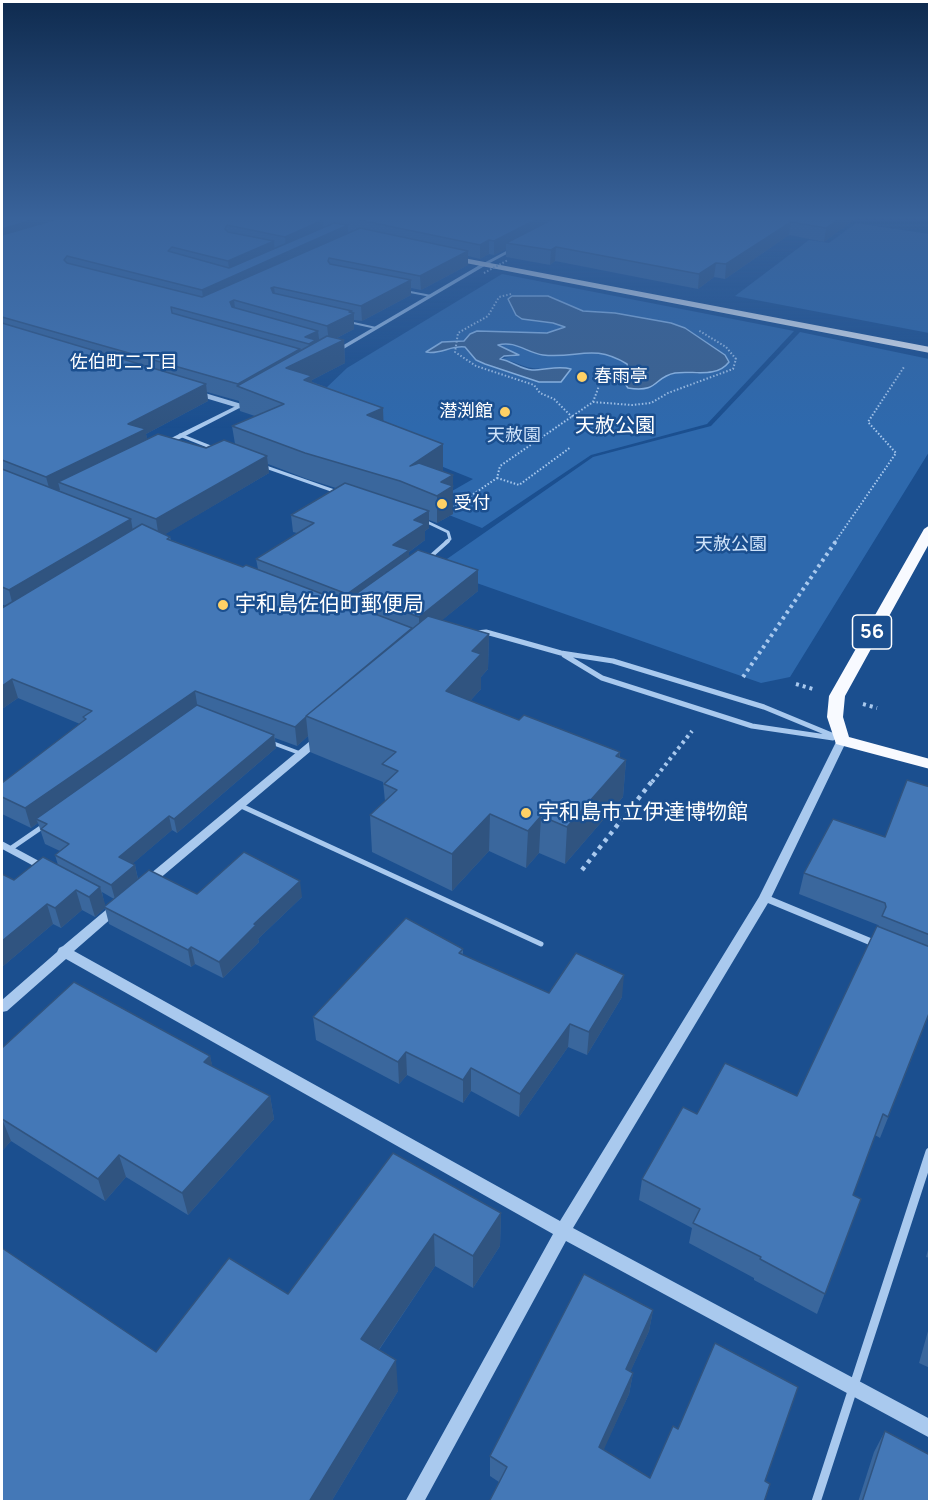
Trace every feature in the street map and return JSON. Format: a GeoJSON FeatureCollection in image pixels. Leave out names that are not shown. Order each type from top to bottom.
{"type":"FeatureCollection","features":[{"type":"Feature","properties":{"kind":"highway"},"geometry":{"type":"LineString","coordinates":[[589,288],[930,350]]}},
{"type":"Feature","properties":{"kind":"highway","name":"56"},"geometry":{"type":"LineString","coordinates":[[842,740],[834,717],[837,696],[930,529]]}},
{"type":"Feature","properties":{"kind":"highway"},"geometry":{"type":"LineString","coordinates":[[842,740],[930,764]]}},
{"type":"Feature","properties":{"kind":"street"},"geometry":{"type":"LineString","coordinates":[[322,359],[446,288]]}},
{"type":"Feature","properties":{"kind":"street"},"geometry":{"type":"LineString","coordinates":[[192,392],[240,406]]}},
{"type":"Feature","properties":{"kind":"street"},"geometry":{"type":"LineString","coordinates":[[150,450],[260,395]]}},
{"type":"Feature","properties":{"kind":"street"},"geometry":{"type":"LineString","coordinates":[[467,633],[486,632],[561,653],[613,661],[764,707],[842,740]]}},
{"type":"Feature","properties":{"kind":"street"},"geometry":{"type":"LineString","coordinates":[[561,653],[602,678],[752,726],[842,740]]}},
{"type":"Feature","properties":{"kind":"street"},"geometry":{"type":"LineString","coordinates":[[2,1007],[122,900],[328,730]]}},
{"type":"Feature","properties":{"kind":"street"},"geometry":{"type":"LineString","coordinates":[[414,1502],[563,1231],[765,898],[842,740]]}},
{"type":"Feature","properties":{"kind":"street"},"geometry":{"type":"LineString","coordinates":[[2,845],[49,870]]}},
{"type":"Feature","properties":{"kind":"street"},"geometry":{"type":"LineString","coordinates":[[765,898],[887,949]]}},
{"type":"Feature","properties":{"kind":"street"},"geometry":{"type":"LineString","coordinates":[[63,951],[563,1231],[930,1428]]}},
{"type":"Feature","properties":{"kind":"street"},"geometry":{"type":"LineString","coordinates":[[816,1502],[930,1152]]}},
{"type":"Feature","properties":{"kind":"lane"},"geometry":{"type":"LineString","coordinates":[[399,289],[430,296]]}},
{"type":"Feature","properties":{"kind":"lane"},"geometry":{"type":"LineString","coordinates":[[343,321],[376,328]]}},
{"type":"Feature","properties":{"kind":"lane"},"geometry":{"type":"LineString","coordinates":[[330,346],[340,349]]}},
{"type":"Feature","properties":{"kind":"lane"},"geometry":{"type":"LineString","coordinates":[[180,435],[222,451]]}},
{"type":"Feature","properties":{"kind":"lane"},"geometry":{"type":"LineString","coordinates":[[254,463],[348,496]]}},
{"type":"Feature","properties":{"kind":"lane"},"geometry":{"type":"LineString","coordinates":[[417,518],[448,532],[450,539],[425,561]]}},
{"type":"Feature","properties":{"kind":"lane"},"geometry":{"type":"LineString","coordinates":[[261,738],[302,753]]}},
{"type":"Feature","properties":{"kind":"lane"},"geometry":{"type":"LineString","coordinates":[[239,805],[540,944]]}},
{"type":"Feature","properties":{"kind":"lane"},"geometry":{"type":"LineString","coordinates":[[10,849],[48,822]]}},
{"type":"Feature","properties":{"kind":"path"},"geometry":{"type":"LineString","coordinates":[[517,294],[499,297],[488,316],[462,328],[455,342],[458,356],[476,366],[534,385],[540,393],[554,399],[571,416],[610,428]]}},
{"type":"Feature","properties":{"kind":"path"},"geometry":{"type":"LineString","coordinates":[[429,523],[497,478],[500,466],[593,402],[632,405],[651,403],[668,393],[733,369],[736,359],[726,347],[695,328]]}},
{"type":"Feature","properties":{"kind":"path"},"geometry":{"type":"LineString","coordinates":[[739,683],[896,453],[868,422],[907,363]]}},
{"type":"Feature","properties":{"kind":"path"},"geometry":{"type":"LineString","coordinates":[[593,402],[599,386]]}},
{"type":"Feature","properties":{"kind":"path"},"geometry":{"type":"LineString","coordinates":[[497,478],[519,485],[571,447]]}},
{"type":"Feature","properties":{"kind":"path"},"geometry":{"type":"LineString","coordinates":[[582,870],[697,726]]}},
{"type":"Feature","properties":{"kind":"green space","name":"天赦園"},"geometry":{"type":"Polygon","coordinates":[[[479,288],[574,288],[794,331],[707,424],[591,455],[482,528],[426,506],[473,479],[381,442],[324,390],[347,368],[479,288]],[[555,298],[533,321],[565,327],[544,333],[477,331],[470,334],[464,341],[442,342],[427,352],[457,346],[465,347],[474,355],[539,382],[555,367],[530,368],[500,359],[519,355],[497,346],[514,344],[543,355],[599,352],[675,373],[699,374],[619,313],[583,311],[555,298]]]}},
{"type":"Feature","properties":{"kind":"green space"},"geometry":{"type":"Polygon","coordinates":[[[745,288],[929,288],[929,333],[735,296],[745,288]]]}},
{"type":"Feature","properties":{"kind":"green space","name":"天赦公園"},"geometry":{"type":"Polygon","coordinates":[[[800,332],[929,359],[929,452],[790,677],[761,683],[434,568],[593,457],[711,426],[800,332]]]}},
{"type":"Feature","properties":{"kind":"shaded area"},"geometry":{"type":"Polygon","coordinates":[[[512,296],[548,296],[583,311],[615,313],[671,323],[685,328],[725,355],[729,362],[724,367],[711,372],[682,372],[668,375],[651,387],[638,389],[628,388],[623,381],[629,372],[627,364],[604,354],[543,355],[515,345],[498,345],[519,355],[504,356],[500,359],[524,368],[532,370],[571,369],[561,382],[539,382],[476,360],[465,347],[426,352],[442,342],[464,341],[470,334],[477,331],[547,333],[565,327],[522,319],[516,315],[508,299],[512,296]]]}},
{"type":"Feature","properties":{"kind":"building"},"geometry":{"type":"Polygon","coordinates":[[[2,288],[167,288],[202,297],[222,288],[271,288],[273,293],[354,313],[327,326],[234,300],[230,302],[232,307],[318,331],[305,337],[316,340],[309,344],[171,307],[172,313],[300,349],[238,384],[2,317],[2,288]]]}},
{"type":"Feature","properties":{"kind":"building"},"geometry":{"type":"Polygon","coordinates":[[[279,288],[395,288],[361,306],[279,288]]]}},
{"type":"Feature","properties":{"kind":"building"},"geometry":{"type":"Polygon","coordinates":[[[2,323],[206,384],[128,424],[146,429],[46,477],[2,460],[2,323]]]}},
{"type":"Feature","properties":{"kind":"building"},"geometry":{"type":"Polygon","coordinates":[[[327,336],[344,340],[286,368],[312,376],[304,380],[383,408],[367,415],[443,444],[410,466],[419,463],[453,475],[441,482],[453,486],[437,496],[400,481],[305,453],[232,426],[284,404],[237,386],[327,336]]]}},
{"type":"Feature","properties":{"kind":"building"},"geometry":{"type":"Polygon","coordinates":[[[158,434],[206,448],[224,440],[267,456],[156,519],[58,482],[158,434]]]}},
{"type":"Feature","properties":{"kind":"building"},"geometry":{"type":"Polygon","coordinates":[[[2,469],[131,519],[9,590],[2,587],[2,469]]]}},
{"type":"Feature","properties":{"kind":"building"},"geometry":{"type":"Polygon","coordinates":[[[345,483],[429,511],[414,520],[425,524],[393,545],[409,550],[347,594],[256,559],[314,523],[291,515],[345,483]]]}},
{"type":"Feature","properties":{"kind":"building"},"geometry":{"type":"Polygon","coordinates":[[[142,524],[170,537],[167,539],[243,567],[246,565],[412,628],[295,727],[195,691],[25,808],[2,797],[2,783],[86,719],[83,717],[92,711],[12,679],[2,686],[2,608],[142,524]]]}},
{"type":"Feature","properties":{"kind":"building"},"geometry":{"type":"Polygon","coordinates":[[[418,550],[478,570],[419,617],[356,594],[418,550]]]}},
{"type":"Feature","properties":{"kind":"building"},"geometry":{"type":"Polygon","coordinates":[[[428,616],[489,634],[472,651],[481,654],[446,691],[519,720],[524,715],[620,752],[616,756],[626,760],[567,827],[541,816],[528,831],[490,814],[452,854],[370,815],[397,790],[384,784],[398,771],[382,764],[396,752],[306,716],[428,616]]]}},
{"type":"Feature","properties":{"kind":"building"},"geometry":{"type":"Polygon","coordinates":[[[197,705],[274,735],[174,819],[169,816],[119,857],[135,865],[111,885],[55,855],[69,844],[41,829],[47,824],[36,819],[197,705]]]}},
{"type":"Feature","properties":{"kind":"building"},"geometry":{"type":"Polygon","coordinates":[[[907,780],[930,787],[930,935],[882,916],[886,907],[885,903],[804,873],[833,819],[885,837],[907,780]]]}},
{"type":"Feature","properties":{"kind":"building"},"geometry":{"type":"Polygon","coordinates":[[[244,852],[300,881],[254,924],[256,925],[219,962],[191,947],[188,950],[104,907],[149,870],[197,894],[244,852]]]}},
{"type":"Feature","properties":{"kind":"building"},"geometry":{"type":"Polygon","coordinates":[[[43,857],[100,887],[89,897],[76,890],[55,908],[47,904],[2,941],[2,874],[14,880],[43,857]]]}},
{"type":"Feature","properties":{"kind":"building"},"geometry":{"type":"Polygon","coordinates":[[[406,918],[463,949],[459,953],[549,993],[576,953],[624,975],[589,1032],[570,1024],[520,1094],[471,1068],[463,1080],[406,1052],[398,1062],[313,1017],[406,918]]]}},
{"type":"Feature","properties":{"kind":"building"},"geometry":{"type":"Polygon","coordinates":[[[877,926],[930,947],[930,1011],[888,1117],[883,1114],[853,1195],[861,1199],[825,1294],[760,1259],[761,1257],[693,1223],[700,1209],[642,1179],[683,1107],[697,1114],[725,1063],[797,1096],[877,926]]]}},
{"type":"Feature","properties":{"kind":"building"},"geometry":{"type":"Polygon","coordinates":[[[74,982],[210,1056],[204,1062],[270,1096],[182,1193],[119,1155],[98,1179],[2,1119],[2,1048],[74,982]]]}},
{"type":"Feature","properties":{"kind":"building"},"geometry":{"type":"Polygon","coordinates":[[[393,1153],[501,1213],[473,1256],[434,1234],[361,1339],[396,1360],[309,1502],[2,1502],[2,1248],[156,1352],[229,1258],[288,1294],[393,1153]]]}},
{"type":"Feature","properties":{"kind":"building"},"geometry":{"type":"Polygon","coordinates":[[[584,1274],[653,1310],[626,1369],[633,1373],[599,1447],[650,1478],[673,1426],[678,1429],[715,1343],[798,1387],[765,1481],[770,1484],[764,1502],[489,1502],[507,1467],[490,1456],[584,1274]]]}},
{"type":"Feature","properties":{"kind":"building"},"geometry":{"type":"Polygon","coordinates":[[[885,1431],[930,1455],[930,1502],[862,1502],[885,1431]]]}},
{"type":"Feature","properties":{"kind":"place","name":"春雨亭"},"geometry":{"type":"Point","coordinates":[582,377]}},
{"type":"Feature","properties":{"kind":"place","name":"潜渕館"},"geometry":{"type":"Point","coordinates":[505,412]}},
{"type":"Feature","properties":{"kind":"place","name":"受付"},"geometry":{"type":"Point","coordinates":[442,504]}},
{"type":"Feature","properties":{"kind":"place","name":"宇和島佐伯町郵便局"},"geometry":{"type":"Point","coordinates":[223,605]}},
{"type":"Feature","properties":{"kind":"place","name":"宇和島市立伊達博物館"},"geometry":{"type":"Point","coordinates":[526,813]}},
{"type":"Feature","properties":{"kind":"district","name":"佐伯町二丁目"},"geometry":{"type":"Point","coordinates":[124,363]}},
{"type":"Feature","properties":{"kind":"district","name":"天赦公園"},"geometry":{"type":"Point","coordinates":[615,426]}}]}
